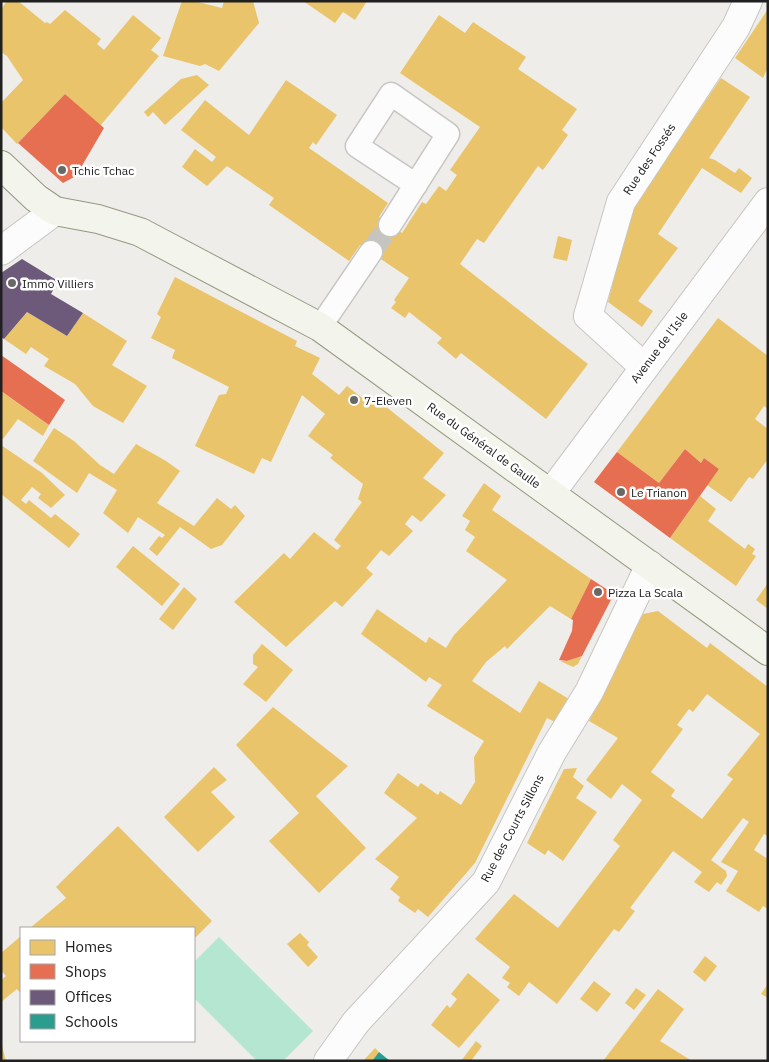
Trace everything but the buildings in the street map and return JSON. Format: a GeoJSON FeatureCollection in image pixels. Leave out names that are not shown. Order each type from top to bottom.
{"type":"FeatureCollection","features":[{"type":"Feature","properties":{"kind":"main road"},"geometry":{"type":"LineString","coordinates":[[1,165],[36,198],[56,211]]}},
{"type":"Feature","properties":{"kind":"main road","name":"Rue du Général de Gaulle"},"geometry":{"type":"LineString","coordinates":[[56,211],[98,219],[140,232],[320,327],[768,651]]}},
{"type":"Feature","properties":{"kind":"street","name":"Rue des Fossés"},"geometry":{"type":"LineString","coordinates":[[644,367],[588,316],[621,202],[736,27],[748,1]]}},
{"type":"Feature","properties":{"kind":"street"},"geometry":{"type":"LineString","coordinates":[[390,225],[416,185]]}},
{"type":"Feature","properties":{"kind":"street","name":"Avenue de l'Isle"},"geometry":{"type":"LineString","coordinates":[[551,493],[768,202]]}},
{"type":"Feature","properties":{"kind":"street"},"geometry":{"type":"LineString","coordinates":[[1,251],[56,211]]}},
{"type":"Feature","properties":{"kind":"street"},"geometry":{"type":"LineString","coordinates":[[320,327],[371,252]]}},
{"type":"Feature","properties":{"kind":"street","name":"Rue des Courts Sillons"},"geometry":{"type":"LineString","coordinates":[[328,1061],[356,1022],[486,882],[552,752],[588,692],[650,565]]}},
{"type":"Feature","properties":{"kind":"green space"},"geometry":{"type":"Polygon","coordinates":[[[219,937],[313,1031],[283,1061],[257,1061],[195,999],[195,961],[219,937]]]}},
{"type":"Feature","properties":{"kind":"tunnel"},"geometry":{"type":"LineString","coordinates":[[371,252],[390,225]]}},
{"type":"Feature","properties":{"kind":"place","name":"Tchic Tchac"},"geometry":{"type":"Point","coordinates":[62,170]}},
{"type":"Feature","properties":{"kind":"place","name":"Immo Villiers"},"geometry":{"type":"Point","coordinates":[12,283]}},
{"type":"Feature","properties":{"kind":"place","name":"7-Eleven"},"geometry":{"type":"Point","coordinates":[354,400]}},
{"type":"Feature","properties":{"kind":"place","name":"Le Trianon"},"geometry":{"type":"Point","coordinates":[621,492]}},
{"type":"Feature","properties":{"kind":"place","name":"Pizza La Scala"},"geometry":{"type":"Point","coordinates":[598,592]}}]}
